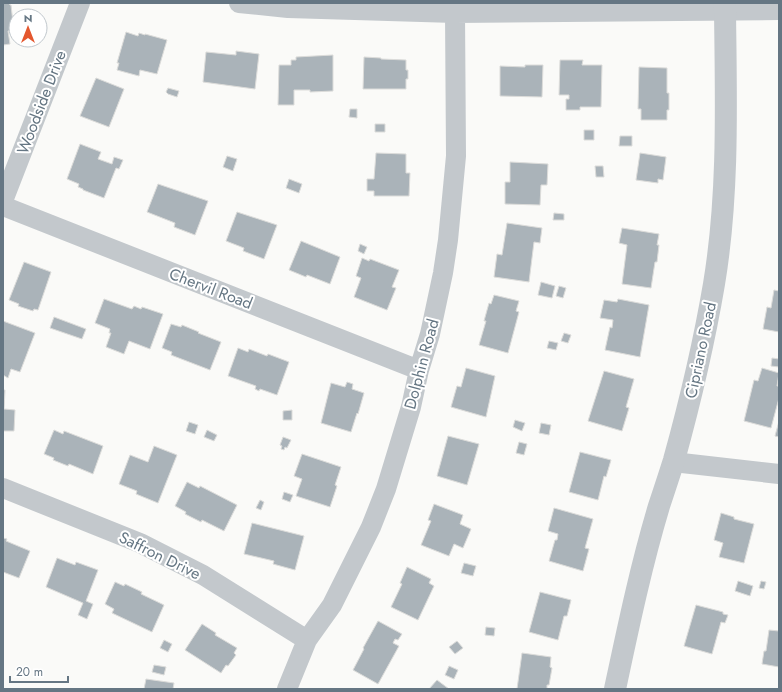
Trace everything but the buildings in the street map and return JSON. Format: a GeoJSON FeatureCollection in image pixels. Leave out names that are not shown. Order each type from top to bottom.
{"type":"FeatureCollection","features":[{"type":"Feature","properties":{"kind":"street","name":"Woodside Drive"},"geometry":{"type":"LineString","coordinates":[[3,201],[80,3]]}},
{"type":"Feature","properties":{"kind":"street"},"geometry":{"type":"LineString","coordinates":[[239,3],[288,8],[455,13],[724,6],[779,10]]}},
{"type":"Feature","properties":{"kind":"street","name":"Cipriano Road"},"geometry":{"type":"LineString","coordinates":[[615,689],[628,628],[659,507],[674,462],[690,400],[714,282],[720,238],[724,186],[726,102],[724,6]]}},
{"type":"Feature","properties":{"kind":"street","name":"Dolphin Road"},"geometry":{"type":"LineString","coordinates":[[287,689],[307,640],[332,605],[371,527],[386,489],[411,407],[419,370],[430,334],[448,240],[456,156],[455,13]]}},
{"type":"Feature","properties":{"kind":"street","name":"Chervil Road"},"geometry":{"type":"LineString","coordinates":[[3,206],[419,370]]}},
{"type":"Feature","properties":{"kind":"street"},"geometry":{"type":"LineString","coordinates":[[674,462],[779,474]]}},
{"type":"Feature","properties":{"kind":"street","name":"Saffron Drive"},"geometry":{"type":"LineString","coordinates":[[3,488],[140,543],[203,575],[307,640]]}}]}
